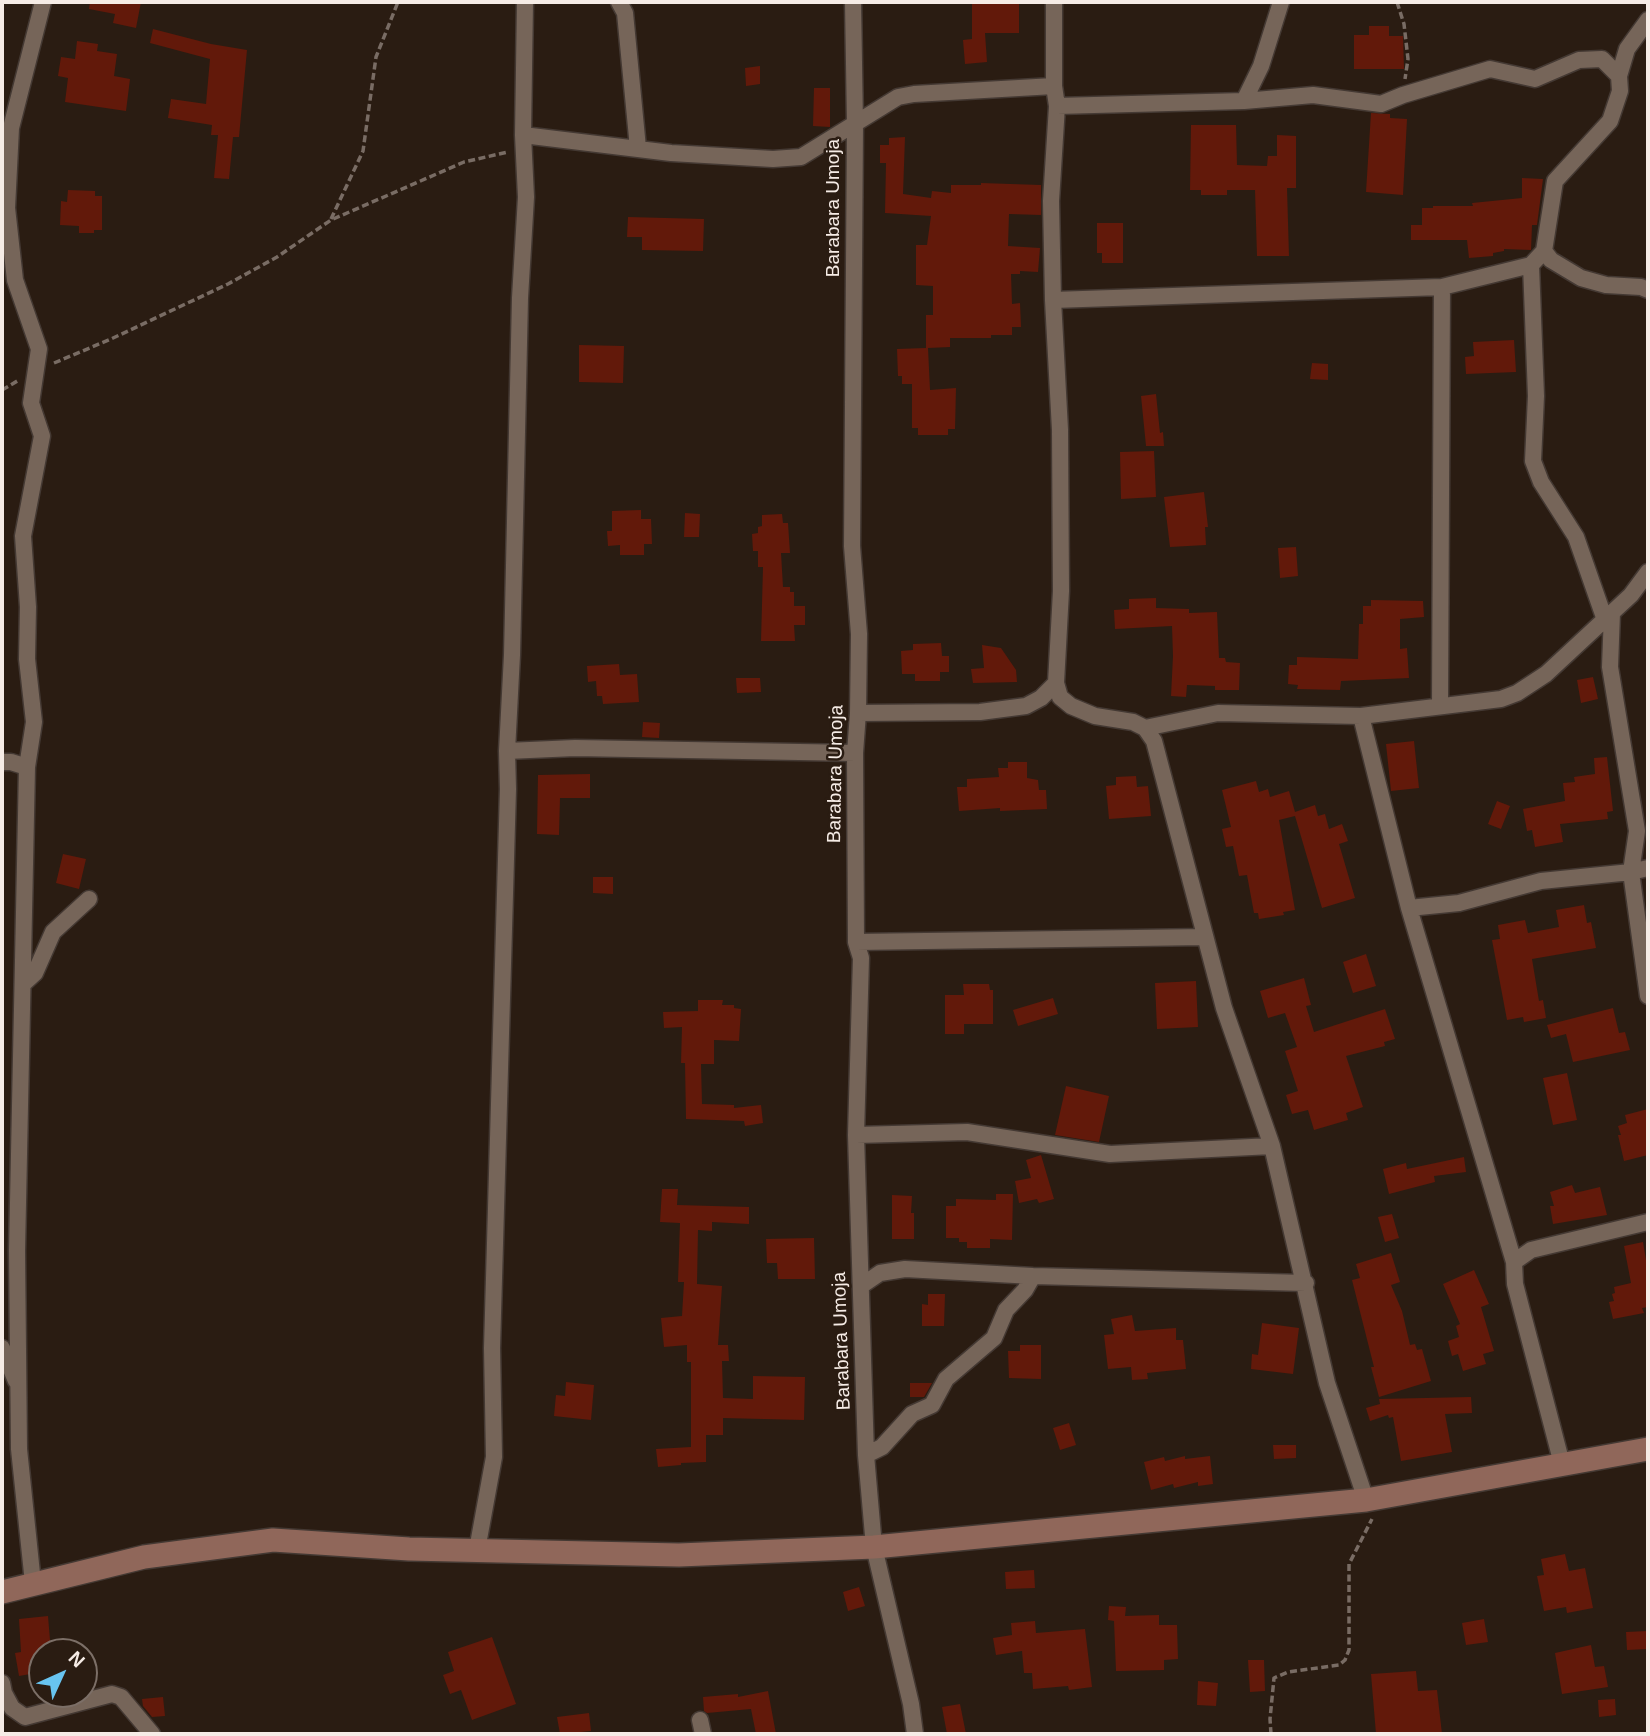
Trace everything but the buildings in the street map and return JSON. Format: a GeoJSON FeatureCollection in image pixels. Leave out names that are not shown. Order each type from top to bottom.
{"type":"FeatureCollection","features":[{"type":"Feature","properties":{"kind":"street"},"geometry":{"type":"LineString","coordinates":[[33,1583],[19,1449],[20,1391],[10,1253],[23,984],[27,767],[34,722],[26,659],[28,607],[23,536],[42,436],[31,403],[39,349],[15,280],[7,208],[11,128],[43,2]]}},
{"type":"Feature","properties":{"kind":"street"},"geometry":{"type":"LineString","coordinates":[[477,1550],[494,1457],[492,1348],[507,751],[512,655],[520,298],[526,197],[525,2]]}},
{"type":"Feature","properties":{"kind":"street"},"geometry":{"type":"LineString","coordinates":[[619,2],[625,13],[638,148]]}},
{"type":"Feature","properties":{"kind":"street","name":"Barabara Umoja"},"geometry":{"type":"LineString","coordinates":[[853,2],[855,124],[852,547],[859,634],[859,713],[855,753],[856,942],[861,958],[856,1135],[866,1455],[874,1547],[911,1704],[915,1734]]}},
{"type":"Feature","properties":{"kind":"street"},"geometry":{"type":"LineString","coordinates":[[1054,2],[1054,86],[1057,106],[1051,201],[1060,443],[1061,591],[1058,690],[1071,706],[1095,716],[1133,722],[1145,728],[1154,741],[1224,1008],[1272,1146],[1306,1283],[1327,1383],[1375,1499]]}},
{"type":"Feature","properties":{"kind":"street"},"geometry":{"type":"LineString","coordinates":[[1244,101],[1261,66],[1281,2]]}},
{"type":"Feature","properties":{"kind":"street"},"geometry":{"type":"LineString","coordinates":[[1053,300],[1442,287],[1531,265],[1544,251],[1555,181],[1609,121],[1620,91],[1619,76],[1627,49],[1648,20]]}},
{"type":"Feature","properties":{"kind":"street"},"geometry":{"type":"LineString","coordinates":[[1057,106],[1244,101],[1313,95],[1381,104],[1490,69],[1535,79],[1579,60],[1602,59],[1627,49]]}},
{"type":"Feature","properties":{"kind":"street"},"geometry":{"type":"LineString","coordinates":[[1602,59],[1619,76]]}},
{"type":"Feature","properties":{"kind":"street"},"geometry":{"type":"LineString","coordinates":[[524,142],[773,159],[801,157],[887,103],[906,96],[1054,86]]}},
{"type":"Feature","properties":{"kind":"street"},"geometry":{"type":"LineString","coordinates":[[1544,251],[1550,260],[1581,278],[1606,285],[1641,287],[1648,290]]}},
{"type":"Feature","properties":{"kind":"street"},"geometry":{"type":"LineString","coordinates":[[1531,265],[1536,396],[1533,461],[1541,482],[1576,537],[1609,616],[1610,667],[1637,831],[1631,872],[1648,996]]}},
{"type":"Feature","properties":{"kind":"street"},"geometry":{"type":"LineString","coordinates":[[1440,705],[1442,287]]}},
{"type":"Feature","properties":{"kind":"street"},"geometry":{"type":"LineString","coordinates":[[1145,728],[1219,713],[1361,716],[1500,699],[1517,693],[1546,674],[1631,595],[1648,572]]}},
{"type":"Feature","properties":{"kind":"street"},"geometry":{"type":"LineString","coordinates":[[1631,595],[1648,595]]}},
{"type":"Feature","properties":{"kind":"street"},"geometry":{"type":"LineString","coordinates":[[859,713],[980,712],[1026,706],[1058,690]]}},
{"type":"Feature","properties":{"kind":"street"},"geometry":{"type":"LineString","coordinates":[[1361,716],[1409,908],[1514,1262],[1515,1284],[1562,1464]]}},
{"type":"Feature","properties":{"kind":"street"},"geometry":{"type":"LineString","coordinates":[[507,751],[575,748],[855,753]]}},
{"type":"Feature","properties":{"kind":"street"},"geometry":{"type":"LineString","coordinates":[[2,762],[27,767]]}},
{"type":"Feature","properties":{"kind":"street"},"geometry":{"type":"LineString","coordinates":[[1409,908],[1459,903],[1541,881],[1648,868]]}},
{"type":"Feature","properties":{"kind":"street"},"geometry":{"type":"LineString","coordinates":[[23,984],[35,973],[52,932],[89,899]]}},
{"type":"Feature","properties":{"kind":"street"},"geometry":{"type":"LineString","coordinates":[[856,942],[1205,937]]}},
{"type":"Feature","properties":{"kind":"street"},"geometry":{"type":"LineString","coordinates":[[856,1135],[967,1132],[1111,1154],[1272,1146]]}},
{"type":"Feature","properties":{"kind":"street"},"geometry":{"type":"LineString","coordinates":[[1514,1262],[1531,1250],[1648,1222]]}},
{"type":"Feature","properties":{"kind":"street"},"geometry":{"type":"LineString","coordinates":[[861,1286],[880,1273],[905,1269],[1033,1276],[1306,1283]]}},
{"type":"Feature","properties":{"kind":"street"},"geometry":{"type":"LineString","coordinates":[[866,1455],[883,1447],[912,1415],[932,1405],[946,1379],[994,1338],[1006,1310],[1025,1290],[1033,1276]]}},
{"type":"Feature","properties":{"kind":"street"},"geometry":{"type":"LineString","coordinates":[[2,1348],[20,1391]]}},
{"type":"Feature","properties":{"kind":"street"},"geometry":{"type":"LineString","coordinates":[[2,1592],[144,1557],[273,1540],[409,1549],[679,1555],[874,1547],[1375,1499],[1648,1448]]}},
{"type":"Feature","properties":{"kind":"street"},"geometry":{"type":"LineString","coordinates":[[2,1683],[12,1708],[25,1717],[112,1694],[121,1697],[152,1734]]}},
{"type":"Feature","properties":{"kind":"path"},"geometry":{"type":"LineString","coordinates":[[331,220],[363,151],[376,57],[398,2]]}},
{"type":"Feature","properties":{"kind":"path"},"geometry":{"type":"LineString","coordinates":[[1397,2],[1404,24],[1408,59],[1403,95]]}},
{"type":"Feature","properties":{"kind":"path"},"geometry":{"type":"LineString","coordinates":[[35,370],[111,339],[228,284],[277,257],[331,220],[464,162],[524,142]]}},
{"type":"Feature","properties":{"kind":"path"},"geometry":{"type":"LineString","coordinates":[[1271,1734],[1274,1678],[1288,1672],[1339,1665],[1345,1660],[1349,1650],[1349,1564],[1375,1499]]}}]}
